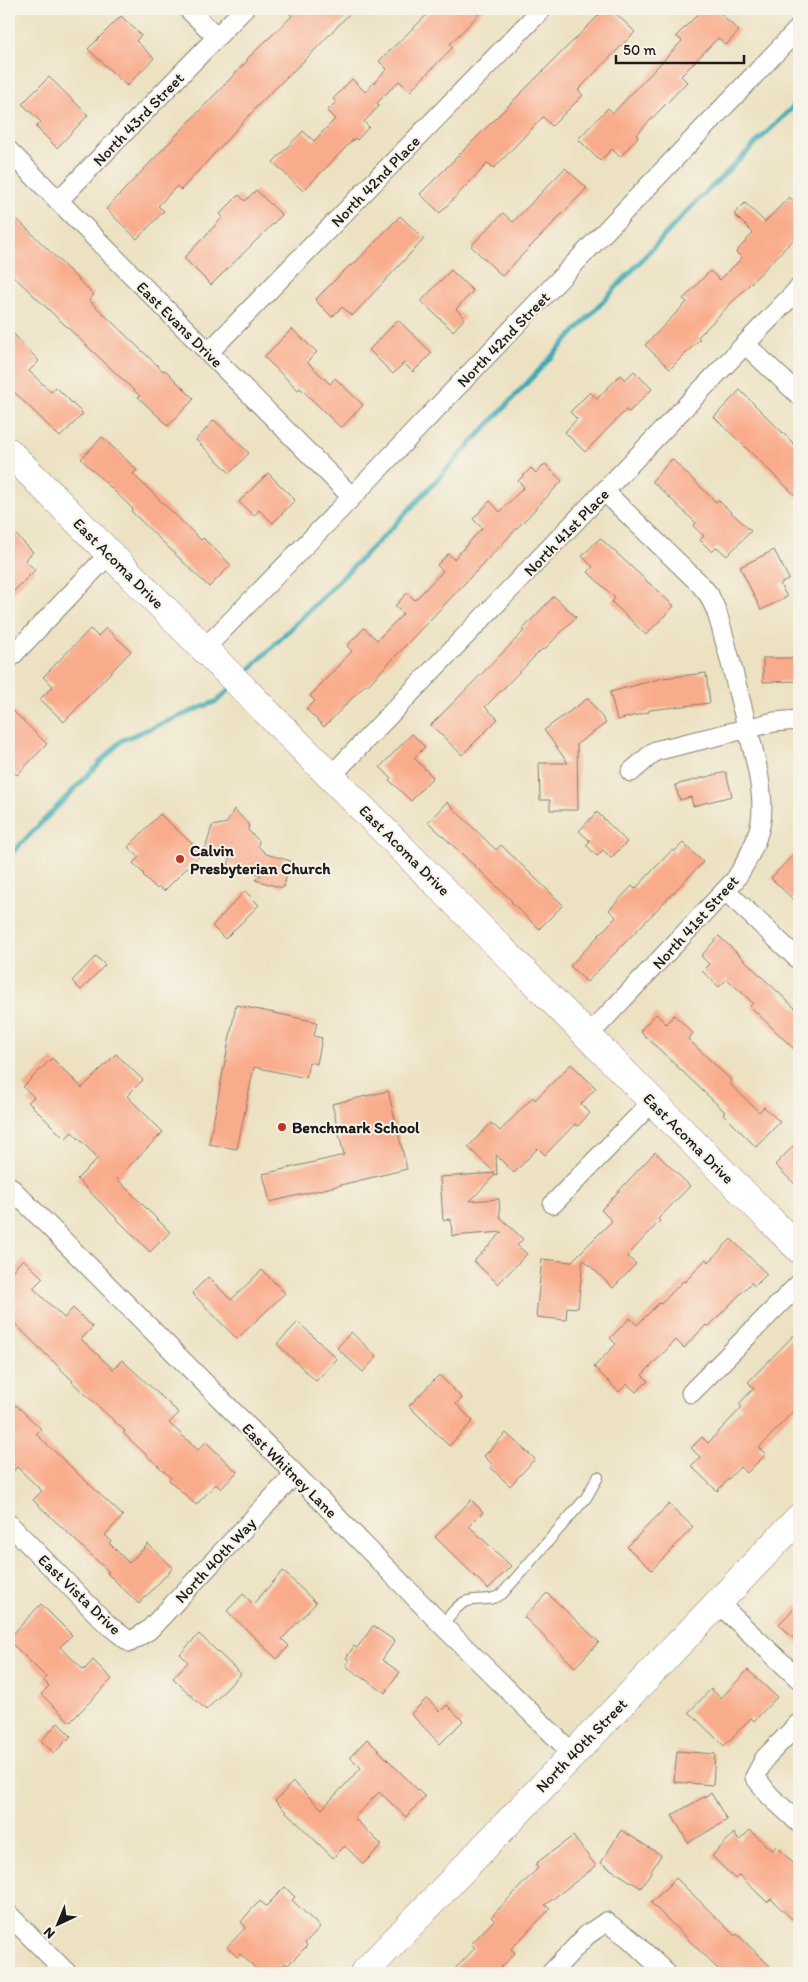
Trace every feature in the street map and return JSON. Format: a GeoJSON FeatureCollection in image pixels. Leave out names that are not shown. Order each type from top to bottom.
{"type":"FeatureCollection","features":[{"type":"Feature","properties":{"kind":"street"},"geometry":{"type":"LineString","coordinates":[[188,9],[217,37]]}},
{"type":"Feature","properties":{"kind":"street","name":"North 43rd Street"},"geometry":{"type":"LineString","coordinates":[[58,201],[244,9]]}},
{"type":"Feature","properties":{"kind":"street","name":"North 42nd Place"},"geometry":{"type":"LineString","coordinates":[[208,352],[542,9]]}},
{"type":"Feature","properties":{"kind":"street","name":"North 42nd Street"},"geometry":{"type":"LineString","coordinates":[[210,655],[352,498],[799,28]]}},
{"type":"Feature","properties":{"kind":"street","name":"East Evans Drive"},"geometry":{"type":"LineString","coordinates":[[9,151],[352,498]]}},
{"type":"Feature","properties":{"kind":"street","name":"North 41st Place"},"geometry":{"type":"LineString","coordinates":[[332,776],[799,288]]}},
{"type":"Feature","properties":{"kind":"street"},"geometry":{"type":"LineString","coordinates":[[745,344],[799,395]]}},
{"type":"Feature","properties":{"kind":"street","name":"East Acoma Drive"},"geometry":{"type":"LineString","coordinates":[[9,452],[799,1249]]}},
{"type":"Feature","properties":{"kind":"street","name":"North 41st Street"},"geometry":{"type":"LineString","coordinates":[[588,1036],[726,890],[748,860],[761,820],[758,777],[749,729],[724,635],[709,595],[689,573],[605,492]]}},
{"type":"Feature","properties":{"kind":"street"},"geometry":{"type":"LineString","coordinates":[[9,659],[110,554]]}},
{"type":"Feature","properties":{"kind":"street"},"geometry":{"type":"LineString","coordinates":[[631,772],[655,751],[774,722],[799,720]]}},
{"type":"Feature","properties":{"kind":"street"},"geometry":{"type":"LineString","coordinates":[[726,890],[799,960]]}},
{"type":"Feature","properties":{"kind":"street"},"geometry":{"type":"LineString","coordinates":[[553,1204],[653,1101]]}},
{"type":"Feature","properties":{"kind":"street","name":"East Whitney Lane"},"geometry":{"type":"LineString","coordinates":[[9,1186],[442,1625],[573,1754]]}},
{"type":"Feature","properties":{"kind":"street"},"geometry":{"type":"LineString","coordinates":[[691,1393],[799,1284]]}},
{"type":"Feature","properties":{"kind":"street","name":"North 40th Way"},"geometry":{"type":"LineString","coordinates":[[130,1642],[150,1630],[295,1474]]}},
{"type":"Feature","properties":{"kind":"street","name":"North 40th Street"},"geometry":{"type":"LineString","coordinates":[[364,1973],[799,1518]]}},
{"type":"Feature","properties":{"kind":"street","name":"East Vista Drive"},"geometry":{"type":"LineString","coordinates":[[9,1524],[107,1624],[130,1642]]}},
{"type":"Feature","properties":{"kind":"street"},"geometry":{"type":"LineString","coordinates":[[717,1602],[799,1679]]}},
{"type":"Feature","properties":{"kind":"street"},"geometry":{"type":"LineString","coordinates":[[799,1723],[765,1758],[754,1777],[770,1796],[799,1823]]}},
{"type":"Feature","properties":{"kind":"street"},"geometry":{"type":"LineString","coordinates":[[9,1915],[67,1973]]}},
{"type":"Feature","properties":{"kind":"street"},"geometry":{"type":"LineString","coordinates":[[551,1973],[587,1935],[606,1922],[629,1938],[666,1973]]}},
{"type":"Feature","properties":{"kind":"lane"},"geometry":{"type":"LineString","coordinates":[[442,1625],[459,1606],[467,1601],[493,1600],[502,1594],[586,1498],[598,1477]]}},
{"type":"Feature","properties":{"kind":"building"},"geometry":{"type":"Polygon","coordinates":[[[285,9],[354,9],[265,98],[181,190],[177,186],[158,206],[164,211],[137,239],[106,209],[247,59],[292,16],[285,9]]]}},
{"type":"Feature","properties":{"kind":"building"},"geometry":{"type":"Polygon","coordinates":[[[433,9],[484,9],[450,44],[453,47],[410,91],[399,81],[377,103],[379,106],[364,122],[369,127],[357,140],[355,138],[303,191],[273,162],[303,131],[314,141],[335,119],[327,111],[336,102],[333,99],[352,79],[365,92],[387,69],[379,61],[433,9]]]}},
{"type":"Feature","properties":{"kind":"building"},"geometry":{"type":"Polygon","coordinates":[[[605,9],[611,9],[635,32],[578,90],[583,95],[552,126],[543,117],[494,168],[488,163],[440,213],[420,194],[605,9]]]}},
{"type":"Feature","properties":{"kind":"building"},"geometry":{"type":"Polygon","coordinates":[[[703,9],[716,9],[739,31],[726,45],[718,38],[681,76],[687,82],[636,135],[638,137],[620,157],[612,149],[600,161],[578,139],[608,108],[613,113],[682,41],[676,36],[703,9]]]}},
{"type":"Feature","properties":{"kind":"building"},"geometry":{"type":"Polygon","coordinates":[[[121,16],[141,35],[136,41],[154,58],[127,86],[88,49],[121,16]]]}},
{"type":"Feature","properties":{"kind":"building"},"geometry":{"type":"Polygon","coordinates":[[[49,77],[88,115],[57,148],[36,127],[41,122],[22,104],[49,77]]]}},
{"type":"Feature","properties":{"kind":"building"},"geometry":{"type":"Polygon","coordinates":[[[565,168],[587,188],[502,276],[471,246],[503,213],[513,222],[565,168]]]}},
{"type":"Feature","properties":{"kind":"building"},"geometry":{"type":"Polygon","coordinates":[[[256,190],[282,215],[211,285],[184,258],[223,217],[220,214],[239,195],[245,201],[256,190]]]}},
{"type":"Feature","properties":{"kind":"building"},"geometry":{"type":"Polygon","coordinates":[[[789,197],[799,206],[799,234],[698,337],[700,339],[670,369],[645,345],[687,302],[683,299],[710,271],[720,280],[742,258],[736,252],[753,233],[734,214],[745,203],[765,222],[789,197]]]}},
{"type":"Feature","properties":{"kind":"building"},"geometry":{"type":"Polygon","coordinates":[[[9,211],[94,295],[89,300],[194,399],[168,426],[138,397],[140,396],[9,272],[9,211]]]}},
{"type":"Feature","properties":{"kind":"building"},"geometry":{"type":"Polygon","coordinates":[[[400,216],[424,239],[352,316],[342,307],[332,317],[315,300],[350,265],[352,266],[400,216]]]}},
{"type":"Feature","properties":{"kind":"building"},"geometry":{"type":"Polygon","coordinates":[[[451,270],[473,291],[456,309],[465,318],[453,331],[421,301],[451,270]]]}},
{"type":"Feature","properties":{"kind":"building"},"geometry":{"type":"Polygon","coordinates":[[[398,320],[432,353],[413,372],[404,363],[393,374],[369,350],[398,320]]]}},
{"type":"Feature","properties":{"kind":"building"},"geometry":{"type":"Polygon","coordinates":[[[9,329],[39,361],[29,371],[51,392],[56,387],[83,414],[60,437],[9,387],[9,329]]]}},
{"type":"Feature","properties":{"kind":"building"},"geometry":{"type":"Polygon","coordinates":[[[292,329],[317,352],[307,362],[330,384],[335,378],[363,405],[341,428],[300,388],[298,390],[264,357],[292,329]]]}},
{"type":"Feature","properties":{"kind":"building"},"geometry":{"type":"Polygon","coordinates":[[[634,371],[652,389],[629,412],[626,410],[585,452],[565,432],[577,419],[570,412],[590,392],[597,399],[620,375],[625,380],[634,371]]]}},
{"type":"Feature","properties":{"kind":"building"},"geometry":{"type":"Polygon","coordinates":[[[740,390],[799,449],[799,499],[714,417],[740,390]]]}},
{"type":"Feature","properties":{"kind":"building"},"geometry":{"type":"Polygon","coordinates":[[[214,420],[249,453],[230,473],[196,440],[214,420]]]}},
{"type":"Feature","properties":{"kind":"building"},"geometry":{"type":"Polygon","coordinates":[[[102,437],[137,470],[133,474],[201,540],[203,538],[231,565],[209,587],[81,459],[102,437]]]}},
{"type":"Feature","properties":{"kind":"building"},"geometry":{"type":"Polygon","coordinates":[[[672,459],[716,502],[718,500],[751,531],[727,556],[717,547],[712,552],[700,540],[704,536],[693,526],[696,523],[652,481],[672,459]]]}},
{"type":"Feature","properties":{"kind":"building"},"geometry":{"type":"Polygon","coordinates":[[[545,464],[562,481],[367,686],[366,684],[324,727],[306,709],[315,701],[310,696],[352,651],[347,646],[364,628],[377,640],[403,614],[395,606],[407,593],[415,600],[443,571],[437,565],[448,554],[454,559],[482,528],[473,519],[490,501],[500,512],[524,487],[518,481],[531,468],[536,473],[545,464]]]}},
{"type":"Feature","properties":{"kind":"building"},"geometry":{"type":"Polygon","coordinates":[[[268,473],[295,500],[273,523],[259,510],[254,516],[239,502],[268,473]]]}},
{"type":"Feature","properties":{"kind":"building"},"geometry":{"type":"Polygon","coordinates":[[[9,528],[33,552],[25,560],[35,570],[9,596],[9,528]]]}},
{"type":"Feature","properties":{"kind":"building"},"geometry":{"type":"Polygon","coordinates":[[[600,538],[674,606],[646,635],[612,602],[615,598],[588,572],[593,567],[582,556],[600,538]]]}},
{"type":"Feature","properties":{"kind":"building"},"geometry":{"type":"Polygon","coordinates":[[[774,550],[789,579],[780,584],[787,597],[761,610],[740,567],[774,550]]]}},
{"type":"Feature","properties":{"kind":"building"},"geometry":{"type":"Polygon","coordinates":[[[554,596],[576,617],[485,707],[498,719],[462,755],[431,725],[524,631],[522,630],[554,596]]]}},
{"type":"Feature","properties":{"kind":"building"},"geometry":{"type":"Polygon","coordinates":[[[106,628],[131,651],[64,722],[40,699],[53,686],[43,677],[90,629],[98,636],[106,628]]]}},
{"type":"Feature","properties":{"kind":"building"},"geometry":{"type":"Polygon","coordinates":[[[763,658],[799,658],[799,681],[763,682],[763,658]]]}},
{"type":"Feature","properties":{"kind":"building"},"geometry":{"type":"Polygon","coordinates":[[[706,673],[710,703],[649,710],[649,712],[617,720],[610,692],[663,678],[706,673]]]}},
{"type":"Feature","properties":{"kind":"building"},"geometry":{"type":"Polygon","coordinates":[[[588,698],[606,723],[577,744],[578,810],[550,810],[550,800],[540,800],[539,763],[568,763],[544,730],[588,698]]]}},
{"type":"Feature","properties":{"kind":"building"},"geometry":{"type":"Polygon","coordinates":[[[9,707],[47,744],[17,775],[9,767],[9,707]]]}},
{"type":"Feature","properties":{"kind":"building"},"geometry":{"type":"Polygon","coordinates":[[[412,734],[425,747],[414,758],[433,777],[411,801],[389,780],[391,778],[380,767],[412,734]]]}},
{"type":"Feature","properties":{"kind":"building"},"geometry":{"type":"Polygon","coordinates":[[[726,772],[732,796],[693,806],[691,797],[680,800],[675,785],[726,772]]]}},
{"type":"Feature","properties":{"kind":"building"},"geometry":{"type":"Polygon","coordinates":[[[447,802],[496,850],[501,845],[563,905],[539,929],[428,822],[447,802]]]}},
{"type":"Feature","properties":{"kind":"building"},"geometry":{"type":"Polygon","coordinates":[[[234,809],[249,825],[248,830],[259,841],[258,846],[266,854],[291,861],[283,888],[255,880],[261,875],[228,865],[230,859],[205,850],[212,826],[227,823],[234,809]]]}},
{"type":"Feature","properties":{"kind":"building"},"geometry":{"type":"Polygon","coordinates":[[[597,812],[627,842],[611,858],[603,850],[597,856],[586,845],[590,841],[579,831],[597,812]]]}},
{"type":"Feature","properties":{"kind":"building"},"geometry":{"type":"Polygon","coordinates":[[[160,814],[202,853],[164,891],[159,887],[157,889],[133,863],[139,857],[128,847],[160,814]]]}},
{"type":"Feature","properties":{"kind":"building"},"geometry":{"type":"Polygon","coordinates":[[[683,843],[703,862],[587,982],[570,966],[616,917],[609,910],[632,886],[635,889],[672,850],[674,852],[683,843]]]}},
{"type":"Feature","properties":{"kind":"building"},"geometry":{"type":"Polygon","coordinates":[[[799,848],[799,905],[771,878],[799,848]]]}},
{"type":"Feature","properties":{"kind":"building"},"geometry":{"type":"Polygon","coordinates":[[[245,891],[259,905],[225,939],[212,926],[245,891]]]}},
{"type":"Feature","properties":{"kind":"building"},"geometry":{"type":"Polygon","coordinates":[[[719,936],[799,1012],[799,1054],[750,1006],[753,1003],[727,979],[719,987],[702,971],[709,964],[701,956],[719,936]]]}},
{"type":"Feature","properties":{"kind":"building"},"geometry":{"type":"Polygon","coordinates":[[[96,956],[105,965],[81,990],[72,981],[96,956]]]}},
{"type":"Feature","properties":{"kind":"building"},"geometry":{"type":"Polygon","coordinates":[[[236,1005],[317,1022],[314,1036],[322,1038],[317,1064],[309,1062],[306,1078],[254,1067],[237,1149],[209,1144],[236,1005]]]}},
{"type":"Feature","properties":{"kind":"building"},"geometry":{"type":"Polygon","coordinates":[[[656,1014],[666,1024],[674,1015],[693,1033],[688,1039],[732,1081],[730,1084],[759,1112],[764,1107],[780,1122],[756,1147],[723,1114],[725,1112],[640,1031],[656,1014]]]}},
{"type":"Feature","properties":{"kind":"building"},"geometry":{"type":"Polygon","coordinates":[[[116,1054],[143,1080],[127,1096],[163,1132],[117,1179],[170,1232],[150,1252],[77,1179],[98,1158],[72,1132],[65,1139],[28,1102],[34,1097],[23,1087],[52,1058],[82,1088],[116,1054]]]}},
{"type":"Feature","properties":{"kind":"building"},"geometry":{"type":"Polygon","coordinates":[[[571,1064],[596,1088],[581,1104],[590,1113],[578,1126],[575,1124],[545,1155],[538,1148],[514,1173],[496,1155],[497,1175],[470,1201],[499,1199],[500,1217],[523,1239],[517,1245],[527,1254],[498,1284],[474,1261],[502,1232],[452,1236],[451,1219],[443,1220],[440,1177],[495,1173],[468,1147],[491,1123],[500,1131],[533,1097],[535,1100],[571,1064]]]}},
{"type":"Feature","properties":{"kind":"building"},"geometry":{"type":"Polygon","coordinates":[[[388,1091],[407,1169],[270,1202],[263,1174],[344,1155],[332,1104],[388,1091]]]}},
{"type":"Feature","properties":{"kind":"building"},"geometry":{"type":"Polygon","coordinates":[[[799,1140],[799,1188],[775,1165],[799,1140]]]}},
{"type":"Feature","properties":{"kind":"building"},"geometry":{"type":"Polygon","coordinates":[[[655,1152],[690,1186],[658,1219],[660,1221],[627,1256],[636,1264],[613,1288],[583,1259],[578,1308],[567,1307],[566,1320],[536,1317],[542,1259],[571,1262],[612,1221],[601,1210],[655,1152]]]}},
{"type":"Feature","properties":{"kind":"building"},"geometry":{"type":"Polygon","coordinates":[[[731,1239],[767,1274],[755,1286],[751,1283],[708,1327],[706,1325],[684,1348],[676,1340],[642,1375],[648,1381],[636,1392],[627,1384],[619,1392],[594,1367],[616,1344],[610,1338],[630,1318],[637,1325],[683,1281],[685,1282],[706,1259],[709,1262],[731,1239]]]}},
{"type":"Feature","properties":{"kind":"building"},"geometry":{"type":"Polygon","coordinates":[[[23,1259],[43,1278],[33,1288],[64,1318],[73,1308],[93,1327],[81,1339],[113,1369],[122,1360],[179,1413],[169,1423],[198,1450],[206,1442],[237,1472],[221,1489],[216,1484],[196,1505],[169,1480],[171,1478],[123,1433],[125,1431],[72,1382],[9,1318],[9,1274],[23,1259]]]}},
{"type":"Feature","properties":{"kind":"building"},"geometry":{"type":"Polygon","coordinates":[[[262,1270],[285,1293],[237,1339],[192,1293],[208,1277],[231,1300],[262,1270]]]}},
{"type":"Feature","properties":{"kind":"building"},"geometry":{"type":"Polygon","coordinates":[[[298,1322],[337,1359],[316,1381],[277,1344],[298,1322]]]}},
{"type":"Feature","properties":{"kind":"building"},"geometry":{"type":"Polygon","coordinates":[[[799,1330],[799,1405],[759,1448],[766,1454],[747,1473],[740,1467],[717,1491],[691,1466],[700,1457],[691,1448],[702,1437],[708,1443],[742,1407],[739,1404],[754,1388],[748,1382],[799,1330]]]}},
{"type":"Feature","properties":{"kind":"building"},"geometry":{"type":"Polygon","coordinates":[[[351,1332],[377,1357],[363,1372],[337,1348],[351,1332]]]}},
{"type":"Feature","properties":{"kind":"building"},"geometry":{"type":"Polygon","coordinates":[[[439,1375],[462,1398],[456,1404],[473,1421],[449,1446],[409,1406],[439,1375]]]}},
{"type":"Feature","properties":{"kind":"building"},"geometry":{"type":"Polygon","coordinates":[[[16,1405],[41,1429],[36,1434],[123,1516],[105,1535],[111,1541],[109,1543],[129,1563],[148,1544],[173,1568],[139,1604],[107,1573],[109,1572],[33,1500],[42,1491],[17,1467],[9,1476],[9,1412],[16,1405]]]}},
{"type":"Feature","properties":{"kind":"building"},"geometry":{"type":"Polygon","coordinates":[[[506,1433],[535,1459],[510,1486],[490,1467],[493,1465],[484,1456],[506,1433]]]}},
{"type":"Feature","properties":{"kind":"building"},"geometry":{"type":"Polygon","coordinates":[[[471,1500],[483,1512],[469,1526],[511,1566],[488,1589],[435,1537],[471,1500]]]}},
{"type":"Feature","properties":{"kind":"building"},"geometry":{"type":"Polygon","coordinates":[[[669,1504],[693,1527],[652,1570],[627,1547],[669,1504]]]}},
{"type":"Feature","properties":{"kind":"building"},"geometry":{"type":"Polygon","coordinates":[[[283,1571],[316,1603],[282,1639],[289,1646],[277,1659],[227,1611],[243,1594],[253,1604],[283,1571]]]}},
{"type":"Feature","properties":{"kind":"building"},"geometry":{"type":"Polygon","coordinates":[[[547,1593],[599,1642],[575,1667],[524,1617],[547,1593]]]}},
{"type":"Feature","properties":{"kind":"building"},"geometry":{"type":"Polygon","coordinates":[[[799,1603],[799,1644],[779,1624],[799,1603]]]}},
{"type":"Feature","properties":{"kind":"building"},"geometry":{"type":"Polygon","coordinates":[[[41,1604],[72,1635],[60,1647],[84,1670],[93,1660],[112,1679],[70,1722],[41,1694],[49,1686],[43,1680],[46,1677],[9,1641],[9,1638],[41,1604]]]}},
{"type":"Feature","properties":{"kind":"building"},"geometry":{"type":"Polygon","coordinates":[[[373,1626],[395,1641],[382,1660],[400,1672],[385,1693],[346,1666],[349,1660],[346,1658],[354,1646],[357,1648],[373,1626]]]}},
{"type":"Feature","properties":{"kind":"building"},"geometry":{"type":"Polygon","coordinates":[[[199,1634],[241,1674],[206,1710],[173,1678],[188,1662],[180,1654],[199,1634]]]}},
{"type":"Feature","properties":{"kind":"building"},"geometry":{"type":"Polygon","coordinates":[[[748,1670],[777,1697],[754,1721],[751,1718],[724,1746],[689,1712],[711,1689],[721,1698],[748,1670]]]}},
{"type":"Feature","properties":{"kind":"building"},"geometry":{"type":"Polygon","coordinates":[[[427,1698],[440,1712],[447,1705],[463,1721],[440,1744],[411,1714],[427,1698]]]}},
{"type":"Feature","properties":{"kind":"building"},"geometry":{"type":"Polygon","coordinates":[[[58,1723],[71,1736],[54,1753],[41,1741],[58,1723]]]}},
{"type":"Feature","properties":{"kind":"building"},"geometry":{"type":"Polygon","coordinates":[[[367,1739],[425,1797],[406,1817],[379,1792],[354,1818],[382,1845],[363,1864],[345,1846],[333,1858],[275,1801],[293,1782],[322,1809],[361,1768],[350,1757],[367,1739]]]}},
{"type":"Feature","properties":{"kind":"building"},"geometry":{"type":"Polygon","coordinates":[[[677,1751],[715,1754],[713,1785],[674,1782],[677,1751]]]}},
{"type":"Feature","properties":{"kind":"building"},"geometry":{"type":"Polygon","coordinates":[[[711,1793],[727,1820],[688,1843],[672,1815],[711,1793]]]}},
{"type":"Feature","properties":{"kind":"building"},"geometry":{"type":"Polygon","coordinates":[[[621,1830],[661,1855],[641,1888],[601,1863],[621,1830]]]}},
{"type":"Feature","properties":{"kind":"building"},"geometry":{"type":"Polygon","coordinates":[[[750,1830],[772,1851],[776,1846],[799,1869],[799,1926],[771,1899],[767,1902],[739,1875],[735,1879],[712,1856],[734,1833],[739,1841],[750,1830]]]}},
{"type":"Feature","properties":{"kind":"building"},"geometry":{"type":"Polygon","coordinates":[[[573,1836],[596,1866],[545,1905],[550,1909],[511,1949],[515,1953],[496,1973],[451,1973],[475,1948],[471,1944],[494,1920],[491,1917],[538,1868],[535,1864],[573,1836]]]}},
{"type":"Feature","properties":{"kind":"building"},"geometry":{"type":"Polygon","coordinates":[[[676,1878],[735,1936],[737,1934],[777,1973],[722,1973],[651,1903],[676,1878]]]}},
{"type":"Feature","properties":{"kind":"building"},"geometry":{"type":"Polygon","coordinates":[[[285,1887],[295,1897],[292,1900],[320,1927],[305,1943],[307,1946],[288,1965],[286,1963],[276,1973],[261,1973],[240,1954],[237,1957],[227,1947],[246,1927],[241,1922],[250,1911],[260,1901],[266,1906],[285,1887]]]}},
{"type":"Feature","properties":{"kind":"waterway"},"geometry":{"type":"LineString","coordinates":[[242,677],[393,527],[690,208],[799,101]]}},
{"type":"Feature","properties":{"kind":"waterway"},"geometry":{"type":"LineString","coordinates":[[9,856],[122,740],[217,701],[231,688]]}},
{"type":"Feature","properties":{"kind":"place","name":"Calvin Presbyterian Church"},"geometry":{"type":"Point","coordinates":[180,859]}},
{"type":"Feature","properties":{"kind":"place","name":"Benchmark School"},"geometry":{"type":"Point","coordinates":[282,1127]}}]}
